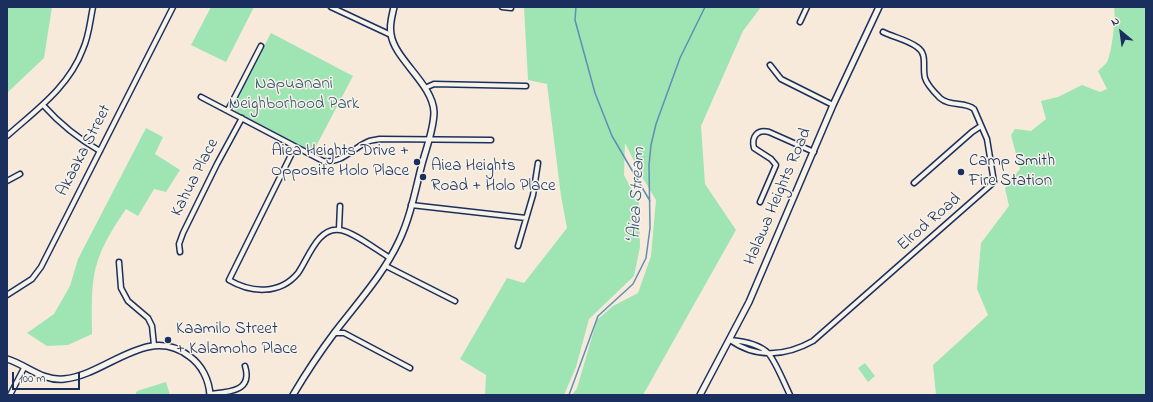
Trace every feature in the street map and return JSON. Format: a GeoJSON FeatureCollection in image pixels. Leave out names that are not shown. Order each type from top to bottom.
{"type":"FeatureCollection","features":[{"type":"Feature","properties":{"kind":"street"},"geometry":{"type":"LineString","coordinates":[[7,136],[43,105],[71,75],[79,60],[88,36],[93,7]]}},
{"type":"Feature","properties":{"kind":"street","name":"Akaaka Street"},"geometry":{"type":"LineString","coordinates":[[7,295],[32,279],[41,267],[173,7]]}},
{"type":"Feature","properties":{"kind":"street"},"geometry":{"type":"LineString","coordinates":[[331,7],[391,36]]}},
{"type":"Feature","properties":{"kind":"street"},"geometry":{"type":"LineString","coordinates":[[293,395],[335,333],[386,266],[404,231],[428,140],[434,113],[432,103],[425,88],[396,46],[391,36],[390,27],[394,7]]}},
{"type":"Feature","properties":{"kind":"street"},"geometry":{"type":"LineString","coordinates":[[502,7],[511,8]]}},
{"type":"Feature","properties":{"kind":"street"},"geometry":{"type":"LineString","coordinates":[[800,22],[807,7]]}},
{"type":"Feature","properties":{"kind":"street","name":"Halawa Heights Road"},"geometry":{"type":"LineString","coordinates":[[700,395],[749,302],[833,105],[880,7]]}},
{"type":"Feature","properties":{"kind":"street","name":"Elrod Road"},"geometry":{"type":"LineString","coordinates":[[768,354],[792,351],[814,341],[994,182],[986,139],[972,107],[946,102],[932,89],[925,78],[923,54],[917,47],[883,32]]}},
{"type":"Feature","properties":{"kind":"street"},"geometry":{"type":"LineString","coordinates":[[228,110],[261,46]]}},
{"type":"Feature","properties":{"kind":"street"},"geometry":{"type":"LineString","coordinates":[[770,65],[781,79],[833,105]]}},
{"type":"Feature","properties":{"kind":"street"},"geometry":{"type":"LineString","coordinates":[[425,88],[434,84],[526,86]]}},
{"type":"Feature","properties":{"kind":"street"},"geometry":{"type":"LineString","coordinates":[[201,97],[228,110],[295,147],[329,162],[340,160],[368,141],[392,138],[428,140],[491,140]]}},
{"type":"Feature","properties":{"kind":"street"},"geometry":{"type":"LineString","coordinates":[[43,105],[62,125],[80,140],[100,150]]}},
{"type":"Feature","properties":{"kind":"street","name":"Kahua Place"},"geometry":{"type":"LineString","coordinates":[[180,252],[180,244],[184,232],[217,164],[242,118]]}},
{"type":"Feature","properties":{"kind":"street"},"geometry":{"type":"LineString","coordinates":[[914,183],[972,132],[981,126]]}},
{"type":"Feature","properties":{"kind":"street"},"geometry":{"type":"LineString","coordinates":[[760,202],[776,165],[771,159],[754,148],[754,136],[758,132],[763,130],[769,132],[814,152]]}},
{"type":"Feature","properties":{"kind":"street"},"geometry":{"type":"LineString","coordinates":[[295,147],[229,280],[249,290],[262,291],[277,288],[297,274],[323,234],[330,230],[339,229],[345,231],[390,258]]}},
{"type":"Feature","properties":{"kind":"street"},"geometry":{"type":"LineString","coordinates":[[518,246],[533,195],[538,163]]}},
{"type":"Feature","properties":{"kind":"street"},"geometry":{"type":"LineString","coordinates":[[7,180],[20,174]]}},
{"type":"Feature","properties":{"kind":"street"},"geometry":{"type":"LineString","coordinates":[[411,205],[526,218]]}},
{"type":"Feature","properties":{"kind":"street"},"geometry":{"type":"LineString","coordinates":[[339,229],[340,206]]}},
{"type":"Feature","properties":{"kind":"street"},"geometry":{"type":"LineString","coordinates":[[120,262],[121,288],[128,301],[148,318],[152,326],[154,344]]}},
{"type":"Feature","properties":{"kind":"street"},"geometry":{"type":"LineString","coordinates":[[386,266],[455,301]]}},
{"type":"Feature","properties":{"kind":"street"},"geometry":{"type":"LineString","coordinates":[[335,333],[344,333],[410,368]]}},
{"type":"Feature","properties":{"kind":"street"},"geometry":{"type":"LineString","coordinates":[[730,340],[753,345],[768,354],[790,395]]}},
{"type":"Feature","properties":{"kind":"street"},"geometry":{"type":"LineString","coordinates":[[7,359],[41,376],[52,379],[68,378],[87,372],[140,348],[154,344],[175,347],[194,359],[206,376],[210,394],[232,391],[241,387],[247,376],[245,366]]}},
{"type":"Feature","properties":{"kind":"street"},"geometry":{"type":"LineString","coordinates":[[10,395],[24,368]]}},
{"type":"Feature","properties":{"kind":"green space"},"geometry":{"type":"Polygon","coordinates":[[[7,7],[52,7],[44,58],[7,93],[7,7]]]}},
{"type":"Feature","properties":{"kind":"green space"},"geometry":{"type":"Polygon","coordinates":[[[211,7],[254,7],[226,62],[191,45],[211,7]]]}},
{"type":"Feature","properties":{"kind":"green space"},"geometry":{"type":"Polygon","coordinates":[[[524,7],[761,7],[743,31],[701,126],[705,184],[736,230],[643,395],[572,395],[577,388],[597,320],[613,306],[638,293],[651,256],[656,200],[642,177],[625,143],[624,175],[639,203],[640,247],[634,276],[589,319],[576,367],[564,395],[485,395],[486,375],[460,359],[507,278],[524,283],[567,228],[561,196],[547,84],[528,80],[524,7]]]}},
{"type":"Feature","properties":{"kind":"green space"},"geometry":{"type":"Polygon","coordinates":[[[1114,7],[1146,7],[1146,395],[936,395],[933,365],[988,315],[977,289],[981,243],[1009,206],[1005,188],[1020,169],[1011,135],[1015,129],[1031,131],[1046,119],[1041,101],[1058,97],[1082,85],[1100,92],[1107,89],[1098,71],[1107,62],[1109,57],[1114,26],[1114,7]]]}},
{"type":"Feature","properties":{"kind":"green space","name":"Napuanani Neighborhood Park"},"geometry":{"type":"Polygon","coordinates":[[[271,33],[353,76],[313,152],[236,112],[233,105],[271,33]]]}},
{"type":"Feature","properties":{"kind":"green space"},"geometry":{"type":"Polygon","coordinates":[[[146,128],[163,137],[155,154],[180,170],[166,192],[154,189],[138,216],[126,209],[100,253],[95,269],[92,297],[92,334],[68,345],[47,346],[27,333],[54,314],[70,286],[78,259],[146,128]]]}},
{"type":"Feature","properties":{"kind":"green space"},"geometry":{"type":"Polygon","coordinates":[[[865,363],[875,376],[868,382],[858,368],[865,363]]]}},
{"type":"Feature","properties":{"kind":"green space"},"geometry":{"type":"Polygon","coordinates":[[[166,382],[170,395],[135,395],[137,391],[166,382]]]}},
{"type":"Feature","properties":{"kind":"waterway"},"geometry":{"type":"LineString","coordinates":[[576,7],[575,20],[595,93],[612,136],[650,201]]}},
{"type":"Feature","properties":{"kind":"waterway","name":"ʻAiea Stream"},"geometry":{"type":"LineString","coordinates":[[569,395],[598,316],[633,284],[646,258],[650,228],[649,165],[651,145],[656,124],[680,58],[705,7]]}},
{"type":"Feature","properties":{"kind":"place","name":"Aiea Heights Drive + Opposite Holo Place"},"geometry":{"type":"Point","coordinates":[417,162]}},
{"type":"Feature","properties":{"kind":"place","name":"Camp Smith Fire Station"},"geometry":{"type":"Point","coordinates":[961,172]}},
{"type":"Feature","properties":{"kind":"place","name":"Aiea Heights Road + Holo Place"},"geometry":{"type":"Point","coordinates":[423,177]}},
{"type":"Feature","properties":{"kind":"place","name":"Kaamilo Street + Kalamoho Place"},"geometry":{"type":"Point","coordinates":[168,340]}}]}
